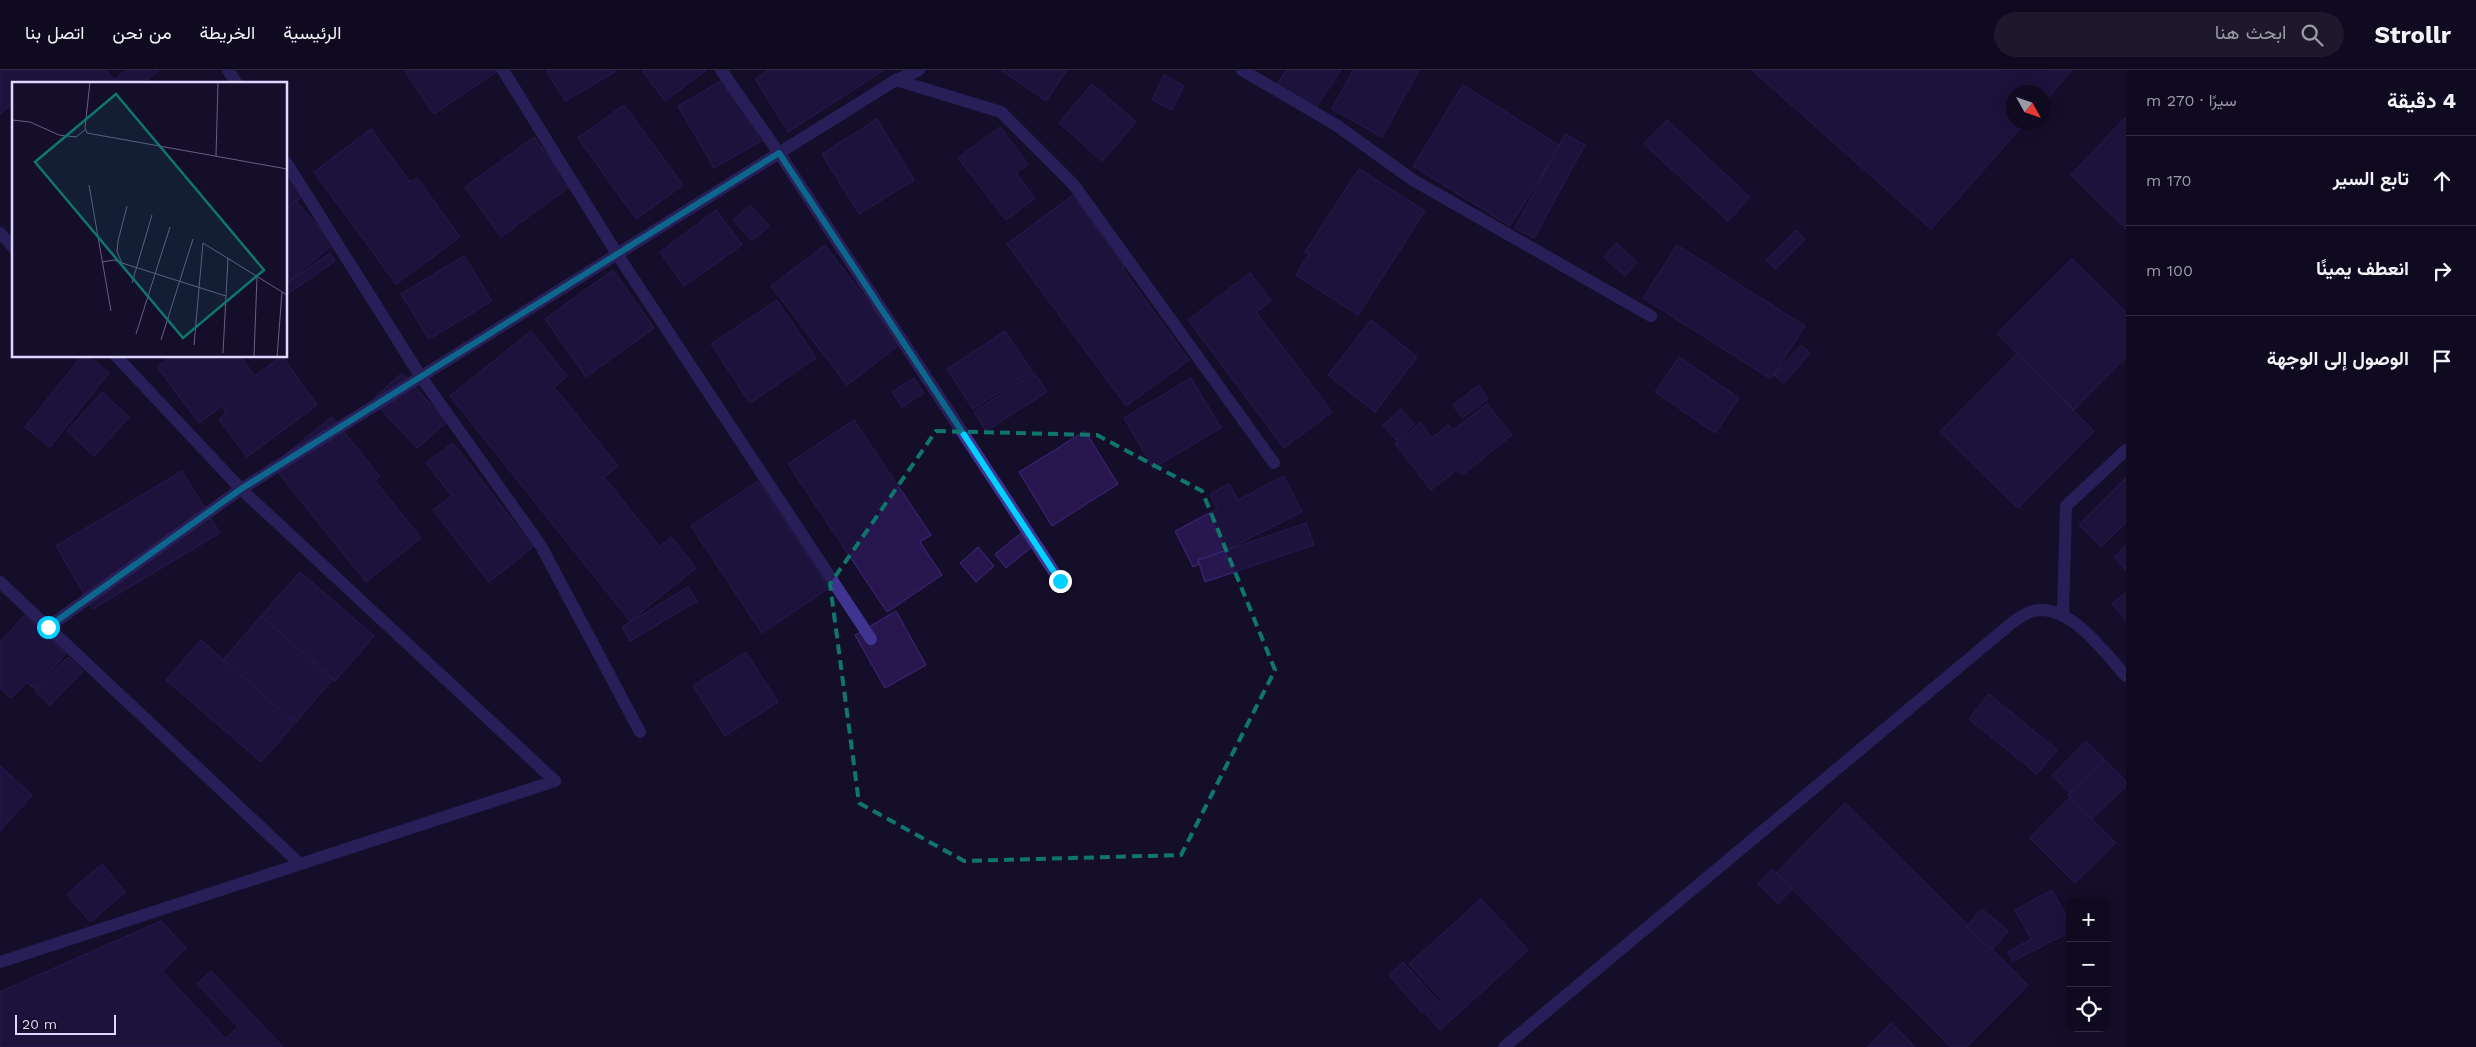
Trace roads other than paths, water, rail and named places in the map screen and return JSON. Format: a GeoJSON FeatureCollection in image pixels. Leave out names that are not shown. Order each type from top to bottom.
{"type":"FeatureCollection","features":[{"type":"Feature","properties":{"kind":"street"},"geometry":{"type":"LineString","coordinates":[[228,70],[236,82]]}},
{"type":"Feature","properties":{"kind":"street"},"geometry":{"type":"LineString","coordinates":[[503,70],[617,254],[871,639]]}},
{"type":"Feature","properties":{"kind":"street"},"geometry":{"type":"LineString","coordinates":[[721,70],[779,153],[1060,581]]}},
{"type":"Feature","properties":{"kind":"street"},"geometry":{"type":"LineString","coordinates":[[48,627],[241,489],[896,80],[919,70]]}},
{"type":"Feature","properties":{"kind":"street"},"geometry":{"type":"LineString","coordinates":[[1242,70],[1336,125],[1413,180],[1651,316]]}},
{"type":"Feature","properties":{"kind":"street"},"geometry":{"type":"LineString","coordinates":[[896,80],[1001,112],[1074,185],[1274,463]]}},
{"type":"Feature","properties":{"kind":"street"},"geometry":{"type":"LineString","coordinates":[[288,165],[421,377],[541,546],[640,732]]}},
{"type":"Feature","properties":{"kind":"street"},"geometry":{"type":"LineString","coordinates":[[0,233],[12,246]]}},
{"type":"Feature","properties":{"kind":"street"},"geometry":{"type":"LineString","coordinates":[[0,962],[555,782],[241,489],[118,358]]}},
{"type":"Feature","properties":{"kind":"street"},"geometry":{"type":"LineString","coordinates":[[2063,614],[2066,506],[2126,450]]}},
{"type":"Feature","properties":{"kind":"street"},"geometry":{"type":"LineString","coordinates":[[0,582],[300,864]]}},
{"type":"Feature","properties":{"kind":"street"},"geometry":{"type":"LineString","coordinates":[[1504,1047],[2013,622],[2030,612],[2046,610],[2063,614],[2079,626],[2126,676]]}}]}
